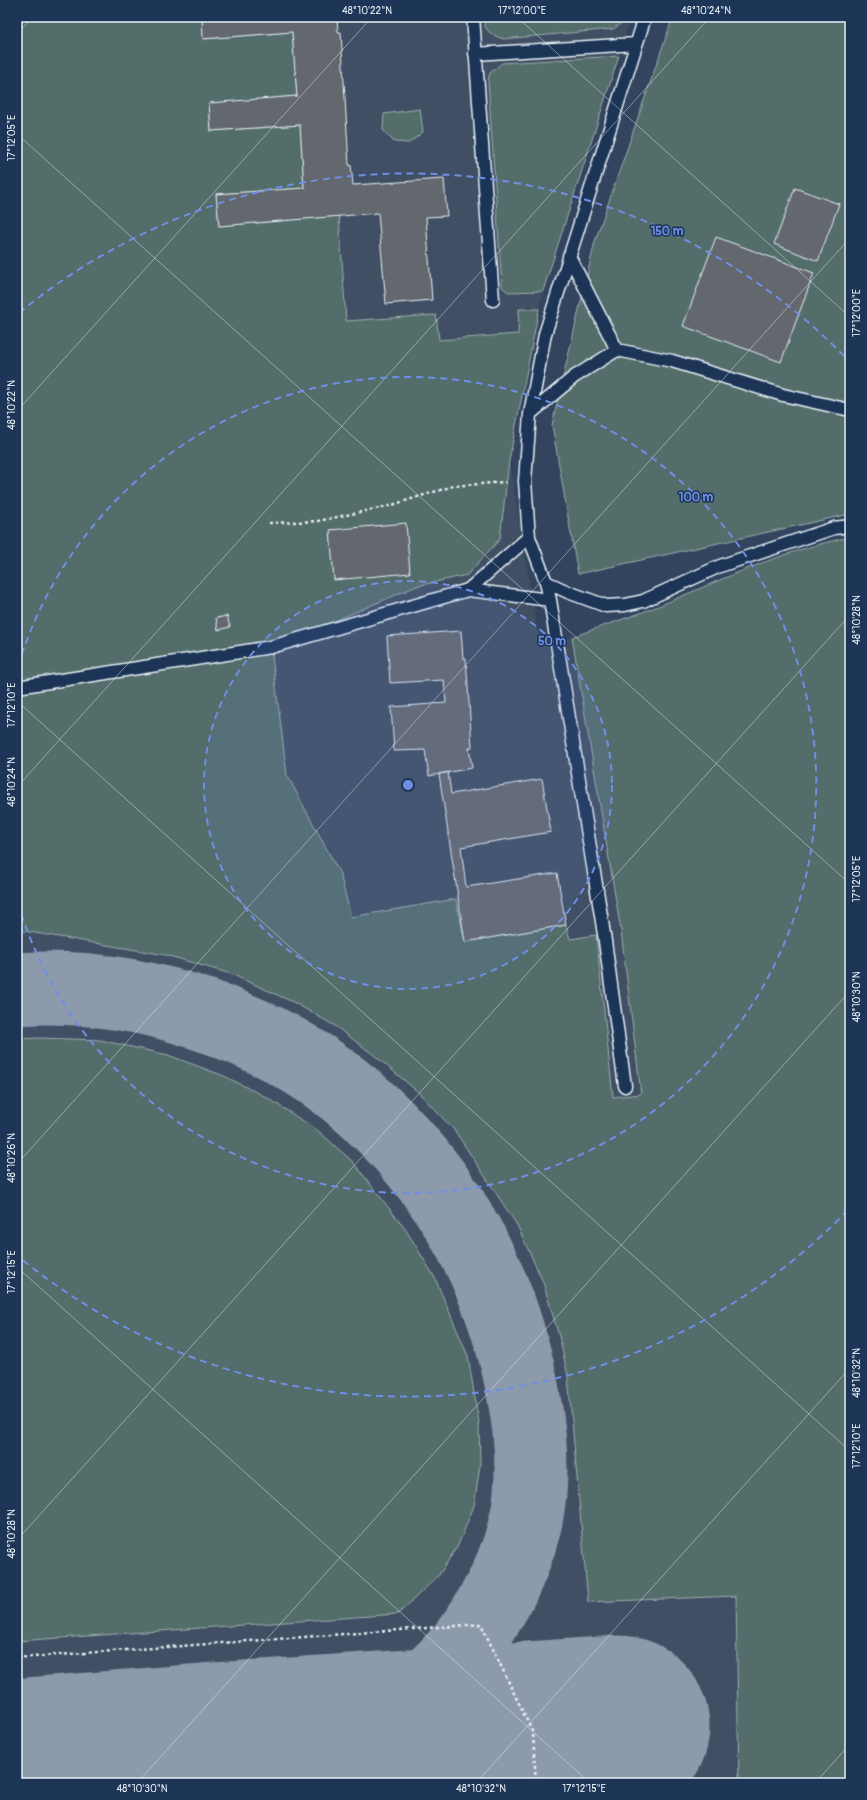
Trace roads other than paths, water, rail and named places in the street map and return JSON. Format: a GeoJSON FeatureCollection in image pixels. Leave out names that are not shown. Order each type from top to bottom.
{"type":"FeatureCollection","features":[{"type":"Feature","properties":{"kind":"lane"},"geometry":{"type":"LineString","coordinates":[[473,17],[493,300]]}},
{"type":"Feature","properties":{"kind":"lane"},"geometry":{"type":"LineString","coordinates":[[625,1086],[603,926],[550,600],[546,582],[529,537],[525,481],[530,414],[545,334],[645,17]]}},
{"type":"Feature","properties":{"kind":"lane"},"geometry":{"type":"LineString","coordinates":[[475,54],[636,44]]}},
{"type":"Feature","properties":{"kind":"lane"},"geometry":{"type":"LineString","coordinates":[[569,256],[617,350]]}},
{"type":"Feature","properties":{"kind":"lane"},"geometry":{"type":"LineString","coordinates":[[530,414],[574,377],[617,350],[672,361],[783,395],[850,410]]}},
{"type":"Feature","properties":{"kind":"lane"},"geometry":{"type":"LineString","coordinates":[[546,582],[606,606],[643,602],[720,566],[834,528],[850,526]]}},
{"type":"Feature","properties":{"kind":"lane"},"geometry":{"type":"LineString","coordinates":[[468,590],[529,537]]}},
{"type":"Feature","properties":{"kind":"lane"},"geometry":{"type":"LineString","coordinates":[[17,687],[271,647],[468,590],[550,600]]}}]}
